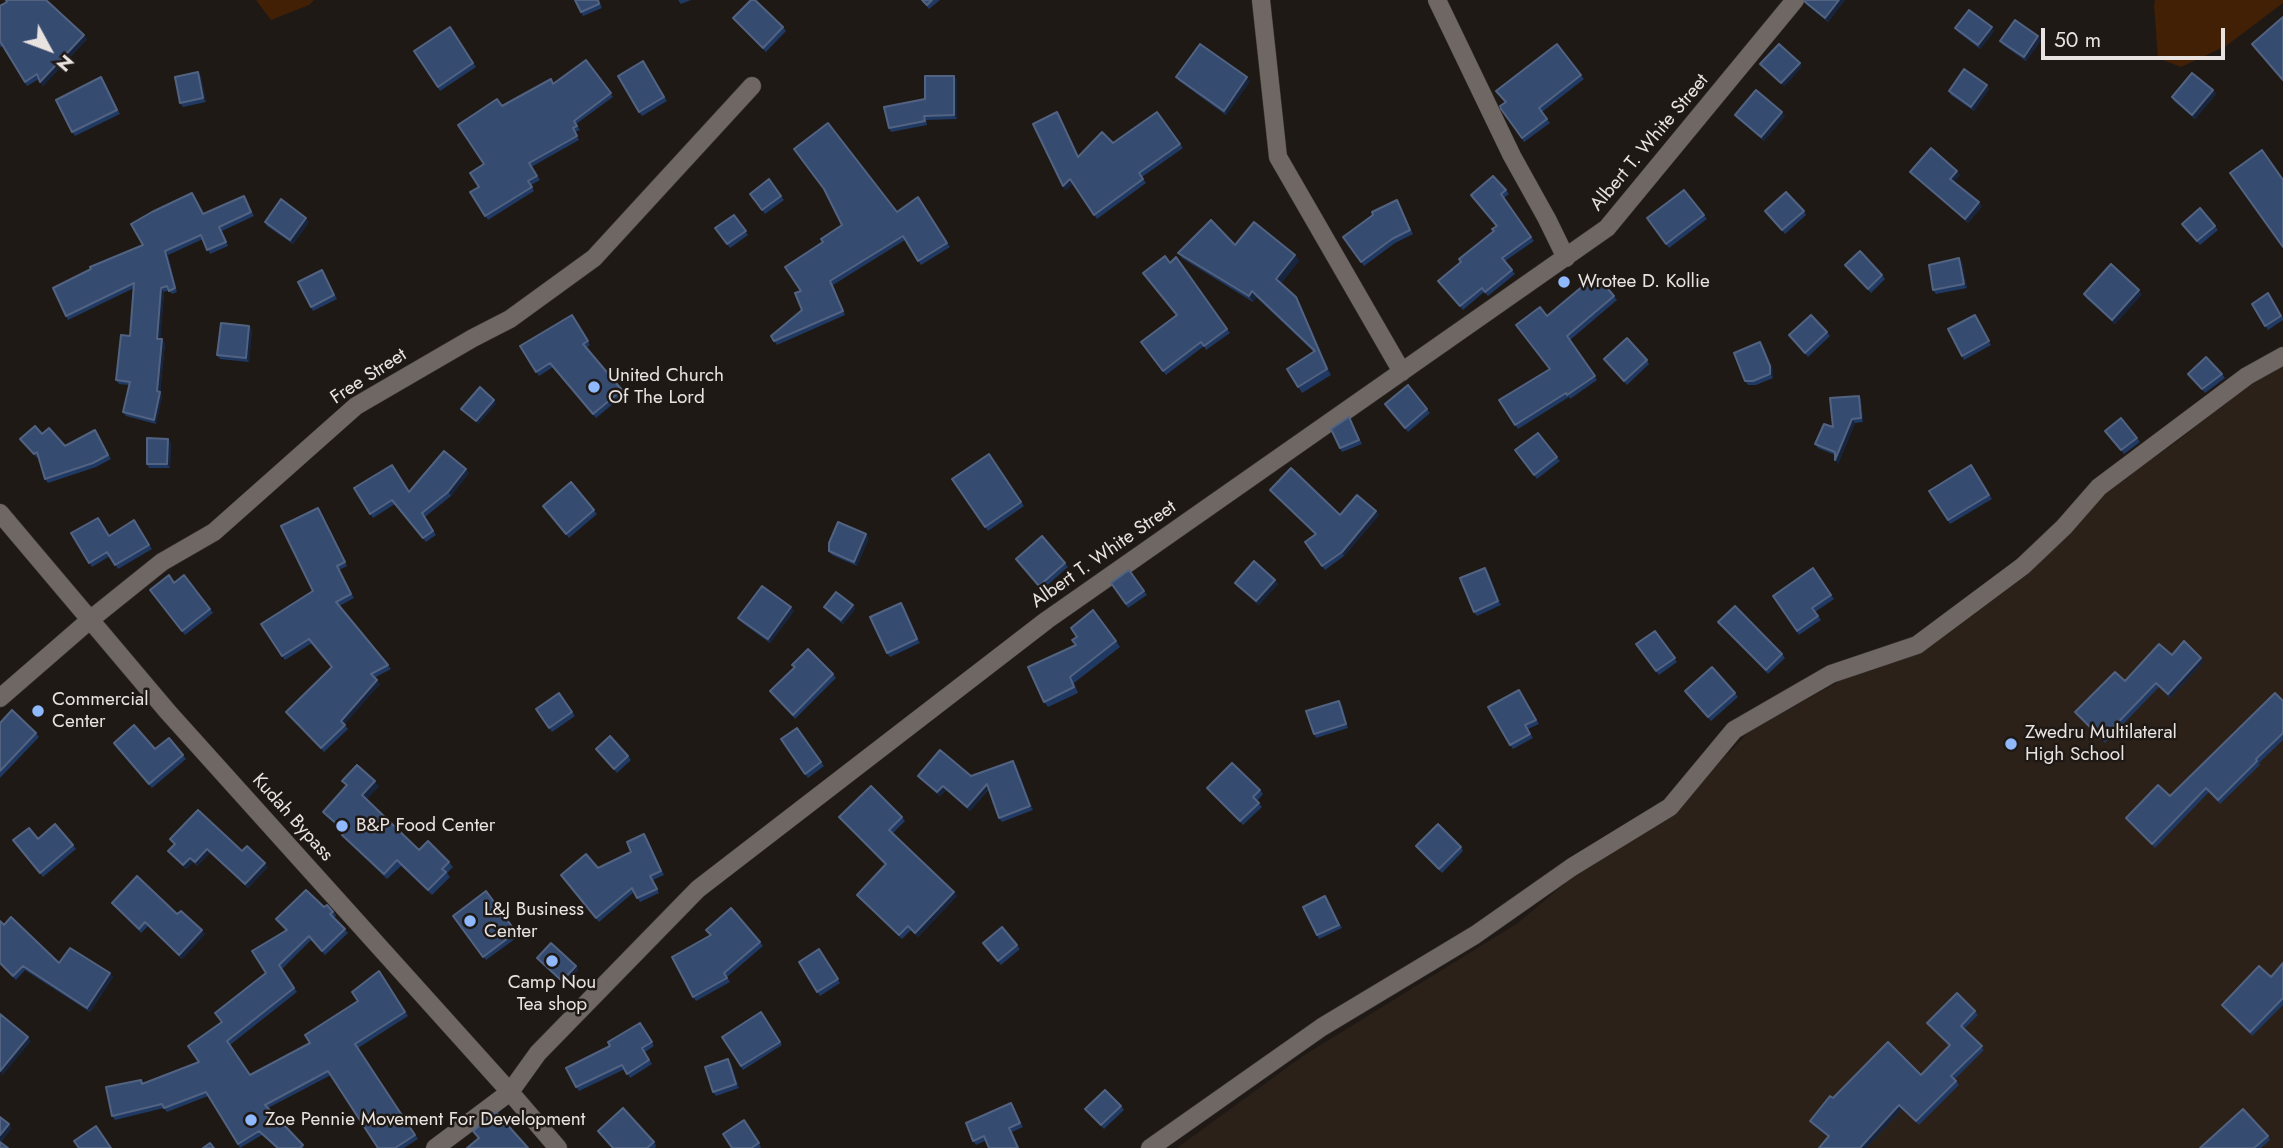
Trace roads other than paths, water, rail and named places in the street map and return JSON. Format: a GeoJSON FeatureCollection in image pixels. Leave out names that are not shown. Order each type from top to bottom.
{"type":"FeatureCollection","features":[{"type":"Feature","properties":{"kind":"street"},"geometry":{"type":"LineString","coordinates":[[1261,0],[1278,157],[1402,372]]}},
{"type":"Feature","properties":{"kind":"street"},"geometry":{"type":"LineString","coordinates":[[1437,0],[1512,156],[1566,258]]}},
{"type":"Feature","properties":{"kind":"street","name":"Albert T. White Street"},"geometry":{"type":"LineString","coordinates":[[435,1148],[510,1092],[538,1053],[698,889],[1047,620],[1607,228],[1795,0]]}},
{"type":"Feature","properties":{"kind":"street","name":"Free Street"},"geometry":{"type":"LineString","coordinates":[[0,698],[162,562],[214,532],[356,406],[510,319],[594,258],[752,86]]}},
{"type":"Feature","properties":{"kind":"street"},"geometry":{"type":"LineString","coordinates":[[1150,1148],[1322,1027],[1475,935],[1572,867],[1670,807],[1734,730],[1831,674],[1917,645],[2023,566],[2064,527],[2099,486],[2247,376],[2283,356]]}},
{"type":"Feature","properties":{"kind":"street","name":"Kudah Bypass"},"geometry":{"type":"LineString","coordinates":[[0,513],[168,712],[558,1148]]}},
{"type":"Feature","properties":{"kind":"place","name":"Wrotee D. Kollie"},"geometry":{"type":"Point","coordinates":[1564,282]}},
{"type":"Feature","properties":{"kind":"place","name":"United Church Of The Lord"},"geometry":{"type":"Point","coordinates":[594,387]}},
{"type":"Feature","properties":{"kind":"place","name":"Commercial Center"},"geometry":{"type":"Point","coordinates":[38,711]}},
{"type":"Feature","properties":{"kind":"place","name":"Zwedru Multilateral High School"},"geometry":{"type":"Point","coordinates":[2011,744]}},
{"type":"Feature","properties":{"kind":"place","name":"B&P Food Center"},"geometry":{"type":"Point","coordinates":[342,826]}},
{"type":"Feature","properties":{"kind":"place","name":"L&J Business Center"},"geometry":{"type":"Point","coordinates":[470,921]}},
{"type":"Feature","properties":{"kind":"place","name":"Camp Nou Tea shop"},"geometry":{"type":"Point","coordinates":[552,961]}},
{"type":"Feature","properties":{"kind":"place","name":"Zoe Pennie Movement For Development"},"geometry":{"type":"Point","coordinates":[251,1120]}}]}
